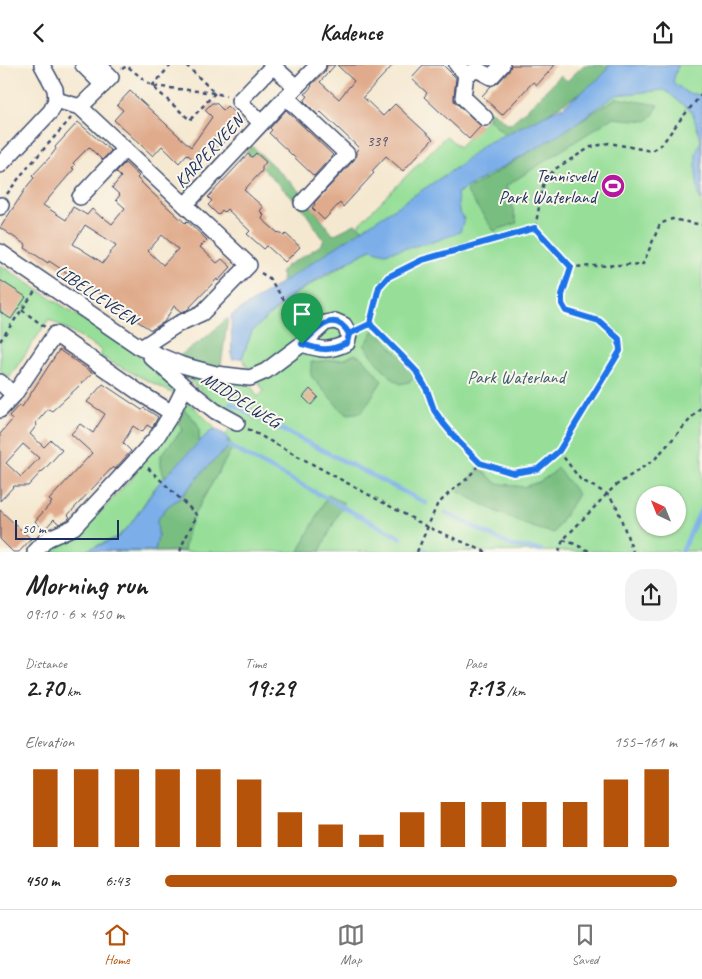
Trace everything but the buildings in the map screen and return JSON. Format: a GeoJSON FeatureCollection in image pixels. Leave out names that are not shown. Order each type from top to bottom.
{"type":"FeatureCollection","features":[{"type":"Feature","properties":{"kind":"street"},"geometry":{"type":"LineString","coordinates":[[0,165],[51,111],[56,100],[54,89],[42,65]]}},
{"type":"Feature","properties":{"kind":"street"},"geometry":{"type":"LineString","coordinates":[[82,65],[107,81]]}},
{"type":"Feature","properties":{"kind":"street"},"geometry":{"type":"LineString","coordinates":[[99,65],[107,81]]}},
{"type":"Feature","properties":{"kind":"street","name":"KARPERVEEN"},"geometry":{"type":"LineString","coordinates":[[261,123],[239,101],[272,65],[291,92],[347,154],[302,203]]}},
{"type":"Feature","properties":{"kind":"street","name":"KARPERVEEN"},"geometry":{"type":"LineString","coordinates":[[185,205],[318,65]]}},
{"type":"Feature","properties":{"kind":"street"},"geometry":{"type":"LineString","coordinates":[[485,118],[463,97],[461,69],[478,70],[491,77],[502,65]]}},
{"type":"Feature","properties":{"kind":"street"},"geometry":{"type":"LineString","coordinates":[[80,107],[107,81]]}},
{"type":"Feature","properties":{"kind":"street","name":"LIBELLEVEEN"},"geometry":{"type":"LineString","coordinates":[[0,252],[141,348],[178,325],[202,313],[249,265],[80,107],[56,100]]}},
{"type":"Feature","properties":{"kind":"street"},"geometry":{"type":"LineString","coordinates":[[80,197],[125,149]]}},
{"type":"Feature","properties":{"kind":"street","name":"MIDDELWEG"},"geometry":{"type":"LineString","coordinates":[[141,348],[182,365],[216,374],[250,379],[266,371],[306,340],[324,323],[335,321],[344,325],[349,334]]}},
{"type":"Feature","properties":{"kind":"street"},"geometry":{"type":"LineString","coordinates":[[0,410],[14,395],[54,334],[172,413]]}},
{"type":"Feature","properties":{"kind":"street"},"geometry":{"type":"LineString","coordinates":[[306,340],[319,349],[336,349],[347,343],[349,334]]}},
{"type":"Feature","properties":{"kind":"street","name":"MIDDELWEG"},"geometry":{"type":"LineString","coordinates":[[141,348],[215,411],[237,423]]}},
{"type":"Feature","properties":{"kind":"street"},"geometry":{"type":"LineString","coordinates":[[0,383],[14,395]]}},
{"type":"Feature","properties":{"kind":"street"},"geometry":{"type":"LineString","coordinates":[[35,551],[48,539],[74,527],[156,438],[172,413],[185,387]]}},
{"type":"Feature","properties":{"kind":"path"},"geometry":{"type":"LineString","coordinates":[[152,86],[171,65]]}},
{"type":"Feature","properties":{"kind":"path"},"geometry":{"type":"LineString","coordinates":[[186,65],[215,93]]}},
{"type":"Feature","properties":{"kind":"path"},"geometry":{"type":"LineString","coordinates":[[107,81],[127,66],[190,120],[215,93]]}},
{"type":"Feature","properties":{"kind":"path"},"geometry":{"type":"LineString","coordinates":[[152,86],[215,93],[239,101]]}},
{"type":"Feature","properties":{"kind":"path"},"geometry":{"type":"LineString","coordinates":[[535,228],[544,181],[555,169],[591,147],[609,143],[651,151],[662,144],[680,119],[702,94]]}},
{"type":"Feature","properties":{"kind":"path"},"geometry":{"type":"LineString","coordinates":[[0,206],[22,174],[80,107]]}},
{"type":"Feature","properties":{"kind":"path"},"geometry":{"type":"LineString","coordinates":[[535,228],[571,267],[644,264],[660,223],[672,219],[702,225]]}},
{"type":"Feature","properties":{"kind":"path"},"geometry":{"type":"LineString","coordinates":[[370,324],[379,287],[388,277],[422,260],[535,228]]}},
{"type":"Feature","properties":{"kind":"path"},"geometry":{"type":"LineString","coordinates":[[370,324],[416,371],[427,390],[434,410],[443,423],[480,463],[513,473],[538,469],[559,451],[620,351],[619,339],[599,321],[566,311],[562,304],[562,295],[571,267]]}},
{"type":"Feature","properties":{"kind":"path"},"geometry":{"type":"LineString","coordinates":[[269,278],[290,309],[306,340]]}},
{"type":"Feature","properties":{"kind":"path"},"geometry":{"type":"LineString","coordinates":[[0,341],[42,280]]}},
{"type":"Feature","properties":{"kind":"path"},"geometry":{"type":"LineString","coordinates":[[22,310],[54,334]]}},
{"type":"Feature","properties":{"kind":"path"},"geometry":{"type":"LineString","coordinates":[[349,334],[370,324]]}},
{"type":"Feature","properties":{"kind":"path"},"geometry":{"type":"LineString","coordinates":[[559,551],[564,540],[607,494],[615,486],[655,459],[702,406]]}},
{"type":"Feature","properties":{"kind":"path","name":"MIDDELWEG"},"geometry":{"type":"LineString","coordinates":[[237,423],[428,527],[486,551]]}},
{"type":"Feature","properties":{"kind":"path"},"geometry":{"type":"LineString","coordinates":[[559,451],[580,479],[607,494],[616,505],[633,551]]}},
{"type":"Feature","properties":{"kind":"path"},"geometry":{"type":"LineString","coordinates":[[417,551],[437,505],[468,478],[480,463]]}},
{"type":"Feature","properties":{"kind":"path"},"geometry":{"type":"LineString","coordinates":[[150,470],[197,515],[180,551]]}},
{"type":"Feature","properties":{"kind":"path"},"geometry":{"type":"LineString","coordinates":[[564,540],[591,551]]}},
{"type":"Feature","properties":{"kind":"green space"},"geometry":{"type":"Polygon","coordinates":[[[584,65],[613,65],[618,69],[509,138],[488,118],[487,110],[510,124],[561,75],[567,81],[584,65]]]}},
{"type":"Feature","properties":{"kind":"green space","name":"Park Waterland"},"geometry":{"type":"Polygon","coordinates":[[[620,65],[702,65],[702,551],[113,552],[240,418],[224,409],[172,367],[250,385],[258,397],[264,391],[253,374],[248,374],[248,368],[242,358],[253,328],[295,294],[371,249],[395,251],[456,200],[456,194],[482,179],[620,65]]]}},
{"type":"Feature","properties":{"kind":"green space"},"geometry":{"type":"Polygon","coordinates":[[[617,98],[658,105],[654,114],[647,121],[612,118],[506,186],[517,223],[494,231],[466,191],[617,98]]]}},
{"type":"Feature","properties":{"kind":"green space"},"geometry":{"type":"Polygon","coordinates":[[[488,118],[509,138],[364,230],[357,226],[446,136],[459,147],[488,118]]]}},
{"type":"Feature","properties":{"kind":"green space"},"geometry":{"type":"Polygon","coordinates":[[[252,146],[301,192],[333,235],[355,224],[364,230],[280,284],[282,280],[281,272],[286,266],[321,245],[324,240],[303,209],[246,152],[252,146]]]}},
{"type":"Feature","properties":{"kind":"green space"},"geometry":{"type":"Polygon","coordinates":[[[0,265],[149,362],[185,400],[101,357],[101,350],[49,319],[9,378],[0,370],[0,265]]]}},
{"type":"Feature","properties":{"kind":"green space"},"geometry":{"type":"Polygon","coordinates":[[[228,318],[220,371],[175,359],[205,338],[228,318]]]}},
{"type":"Feature","properties":{"kind":"green space"},"geometry":{"type":"Polygon","coordinates":[[[375,328],[409,364],[416,377],[409,382],[400,384],[380,366],[364,345],[375,328]]]}},
{"type":"Feature","properties":{"kind":"green space"},"geometry":{"type":"Polygon","coordinates":[[[355,354],[364,359],[382,381],[362,412],[349,414],[341,410],[311,376],[311,362],[344,359],[355,354]]]}},
{"type":"Feature","properties":{"kind":"green space"},"geometry":{"type":"Polygon","coordinates":[[[186,400],[217,430],[211,431],[199,443],[197,424],[184,410],[186,400]]]}},
{"type":"Feature","properties":{"kind":"green space"},"geometry":{"type":"Polygon","coordinates":[[[184,410],[197,424],[199,443],[164,476],[161,466],[161,455],[183,429],[178,422],[184,410]]]}},
{"type":"Feature","properties":{"kind":"green space"},"geometry":{"type":"Polygon","coordinates":[[[178,422],[183,429],[161,455],[164,475],[166,476],[153,490],[130,525],[117,537],[85,551],[46,552],[56,540],[69,536],[70,540],[75,539],[74,533],[80,528],[83,531],[136,473],[133,470],[178,422]]]}},
{"type":"Feature","properties":{"kind":"green space"},"geometry":{"type":"Polygon","coordinates":[[[228,439],[233,447],[196,511],[188,529],[184,551],[155,552],[158,536],[157,520],[168,506],[180,498],[208,466],[227,449],[228,439]]]}},
{"type":"Feature","properties":{"kind":"green space"},"geometry":{"type":"Polygon","coordinates":[[[557,468],[578,494],[554,533],[517,521],[457,491],[480,469],[497,483],[523,487],[539,482],[557,468]]]}},
{"type":"Feature","properties":{"kind":"green space"},"geometry":{"type":"Polygon","coordinates":[[[328,495],[344,503],[320,551],[299,551],[328,495]]]}},
{"type":"Feature","properties":{"kind":"water"},"geometry":{"type":"Polygon","coordinates":[[[609,65],[678,65],[673,82],[687,93],[702,95],[702,201],[699,197],[696,172],[696,153],[701,140],[692,112],[665,90],[616,95],[562,133],[457,193],[459,211],[464,219],[460,232],[436,241],[385,253],[371,249],[326,274],[294,294],[252,331],[242,358],[232,359],[231,316],[457,167],[483,145],[564,106],[602,76],[609,65]]]}},
{"type":"Feature","properties":{"kind":"water"},"geometry":{"type":"Polygon","coordinates":[[[217,430],[228,439],[227,449],[208,466],[180,498],[168,506],[157,520],[158,536],[155,551],[85,551],[117,538],[130,525],[159,483],[205,436],[211,431],[217,430]]]}},
{"type":"Feature","properties":{"kind":"waterway"},"geometry":{"type":"LineString","coordinates":[[230,403],[426,503]]}},
{"type":"Feature","properties":{"kind":"waterway"},"geometry":{"type":"LineString","coordinates":[[223,443],[401,538]]}},
{"type":"Feature","properties":{"kind":"waterway"},"geometry":{"type":"LineString","coordinates":[[682,552],[702,507]]}},
{"type":"Feature","properties":{"kind":"waterway"},"geometry":{"type":"LineString","coordinates":[[446,513],[512,546],[541,550]]}},
{"type":"Feature","properties":{"kind":"waterway"},"geometry":{"type":"LineString","coordinates":[[425,550],[429,552]]}},
{"type":"Feature","properties":{"kind":"place","name":"Tennisveld Park Waterland"},"geometry":{"type":"Point","coordinates":[613,186]}},
{"type":"Feature","properties":{"kind":"route"},"geometry":{"type":"LineString","coordinates":[[302,344],[319,349],[336,349],[347,343],[349,334],[370,324],[416,371],[427,390],[434,410],[458,441],[480,463],[513,473],[538,469],[559,451],[620,351],[619,339],[599,321],[566,311],[562,304],[562,295],[571,267],[535,228],[422,260],[388,277],[379,287],[370,324],[349,334],[344,325],[335,321],[324,323],[302,344]]}}]}
